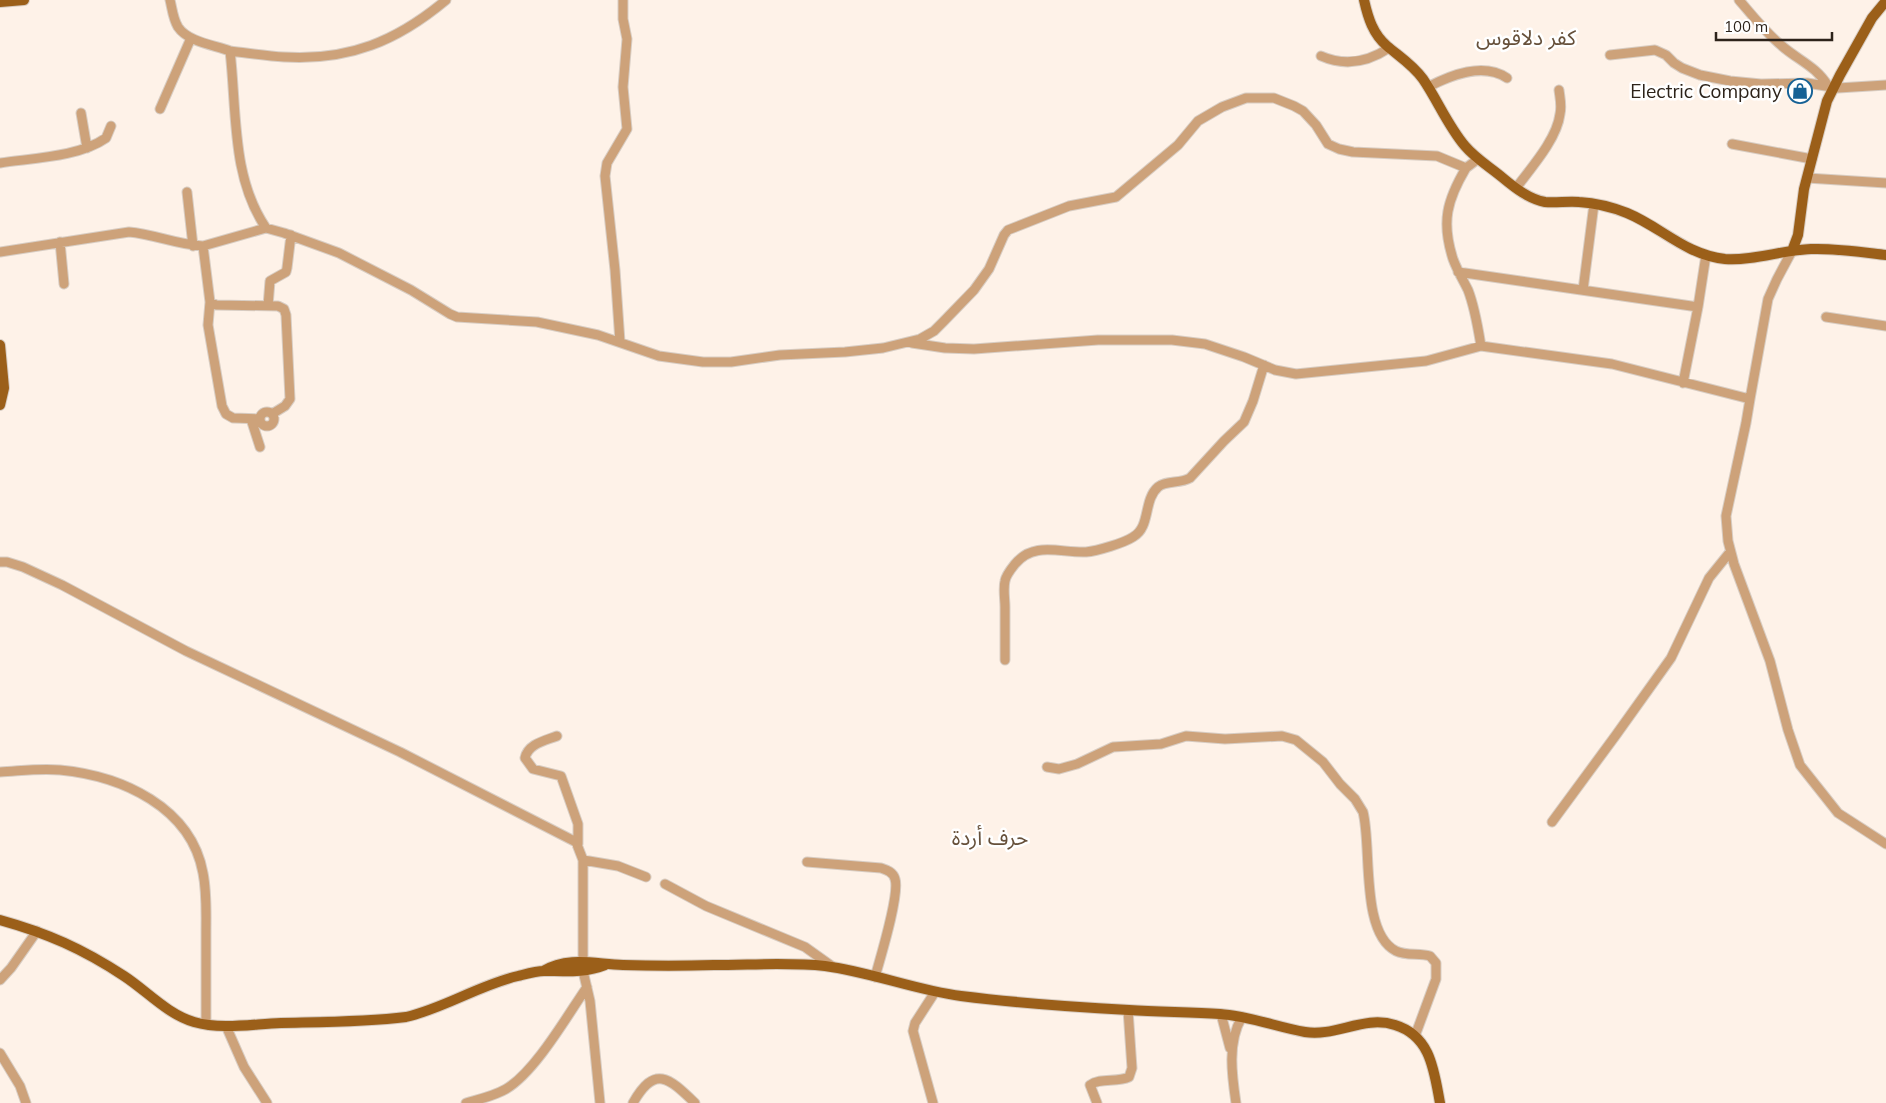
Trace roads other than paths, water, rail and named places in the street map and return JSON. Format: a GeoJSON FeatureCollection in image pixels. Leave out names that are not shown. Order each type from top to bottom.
{"type":"FeatureCollection","features":[{"type":"Feature","properties":{"kind":"main road"},"geometry":{"type":"LineString","coordinates":[[0,2],[24,0]]}},
{"type":"Feature","properties":{"kind":"main road"},"geometry":{"type":"LineString","coordinates":[[1364,0],[1371,24],[1381,40],[1408,61],[1428,86],[1437,105],[1459,138],[1478,159],[1527,196],[1545,202],[1594,204],[1634,216],[1680,245],[1706,255],[1739,259],[1810,249],[1838,249],[1886,255]]}},
{"type":"Feature","properties":{"kind":"main road"},"geometry":{"type":"LineString","coordinates":[[1792,251],[1798,235],[1807,178],[1830,87],[1875,13],[1886,1]]}},
{"type":"Feature","properties":{"kind":"main road"},"geometry":{"type":"LineString","coordinates":[[0,345],[4,388],[0,405]]}},
{"type":"Feature","properties":{"kind":"main road"},"geometry":{"type":"LineString","coordinates":[[0,920],[37,930],[79,949],[147,992],[170,1011],[194,1022],[206,1024],[226,1026],[406,1017],[516,976],[543,971],[559,963],[595,969],[607,965],[786,965],[836,969],[934,992],[1009,1001],[1128,1010],[1222,1014],[1313,1032],[1364,1022],[1395,1024],[1415,1036],[1429,1054],[1440,1103]]}},
{"type":"Feature","properties":{"kind":"street"},"geometry":{"type":"LineString","coordinates":[[170,0],[178,27],[191,38],[230,51],[300,57],[354,52],[369,47],[423,19],[446,0]]}},
{"type":"Feature","properties":{"kind":"street"},"geometry":{"type":"LineString","coordinates":[[620,342],[605,176],[607,163],[625,134],[626,129],[624,79],[627,39],[623,19],[623,0]]}},
{"type":"Feature","properties":{"kind":"street"},"geometry":{"type":"LineString","coordinates":[[1739,0],[1781,46],[1810,66],[1830,87]]}},
{"type":"Feature","properties":{"kind":"street"},"geometry":{"type":"LineString","coordinates":[[160,109],[191,38]]}},
{"type":"Feature","properties":{"kind":"street"},"geometry":{"type":"LineString","coordinates":[[1322,56],[1335,61],[1360,61],[1376,56],[1389,48]]}},
{"type":"Feature","properties":{"kind":"street"},"geometry":{"type":"LineString","coordinates":[[1610,55],[1655,50],[1666,55],[1682,68],[1716,79],[1754,83],[1807,83],[1830,87],[1886,85]]}},
{"type":"Feature","properties":{"kind":"street"},"geometry":{"type":"LineString","coordinates":[[230,51],[234,121],[244,176],[257,216],[266,228]]}},
{"type":"Feature","properties":{"kind":"street"},"geometry":{"type":"LineString","coordinates":[[1428,86],[1464,72],[1492,72],[1507,78]]}},
{"type":"Feature","properties":{"kind":"street"},"geometry":{"type":"LineString","coordinates":[[1516,188],[1542,152],[1556,128],[1561,112],[1559,90]]}},
{"type":"Feature","properties":{"kind":"street"},"geometry":{"type":"LineString","coordinates":[[0,252],[128,232],[142,233],[193,246],[203,246],[266,228],[323,246],[347,257],[419,294],[458,317],[537,322],[620,342],[660,356],[719,362],[780,355],[865,350],[911,342],[926,337],[974,290],[989,269],[1008,230],[1069,206],[1116,197],[1178,145],[1198,121],[1235,101],[1274,98],[1290,104],[1303,111],[1316,125],[1328,144],[1339,149],[1437,156],[1466,168]]}},
{"type":"Feature","properties":{"kind":"street"},"geometry":{"type":"LineString","coordinates":[[81,113],[87,148]]}},
{"type":"Feature","properties":{"kind":"street"},"geometry":{"type":"LineString","coordinates":[[0,163],[44,157],[87,148],[106,138],[111,126]]}},
{"type":"Feature","properties":{"kind":"street"},"geometry":{"type":"LineString","coordinates":[[1732,144],[1812,159]]}},
{"type":"Feature","properties":{"kind":"street"},"geometry":{"type":"LineString","coordinates":[[1478,159],[1466,168],[1452,192],[1446,223],[1453,258],[1471,301],[1481,346]]}},
{"type":"Feature","properties":{"kind":"street"},"geometry":{"type":"LineString","coordinates":[[1807,178],[1886,183]]}},
{"type":"Feature","properties":{"kind":"street"},"geometry":{"type":"LineString","coordinates":[[187,192],[193,246]]}},
{"type":"Feature","properties":{"kind":"street"},"geometry":{"type":"LineString","coordinates":[[1583,290],[1594,204]]}},
{"type":"Feature","properties":{"kind":"street"},"geometry":{"type":"LineString","coordinates":[[268,306],[270,281],[286,272],[291,235]]}},
{"type":"Feature","properties":{"kind":"street"},"geometry":{"type":"LineString","coordinates":[[60,242],[64,284]]}},
{"type":"Feature","properties":{"kind":"street"},"geometry":{"type":"LineString","coordinates":[[203,246],[210,302],[208,325],[222,406],[226,414],[233,418],[256,419],[264,426],[270,426],[274,419],[272,414],[285,406],[290,399],[286,314],[282,307],[216,304],[210,302]]}},
{"type":"Feature","properties":{"kind":"street"},"geometry":{"type":"LineString","coordinates":[[1792,251],[1768,299],[1746,423],[1726,516],[1728,541],[1730,552],[1770,661],[1790,739],[1800,765],[1838,813],[1886,844]]}},
{"type":"Feature","properties":{"kind":"street"},"geometry":{"type":"LineString","coordinates":[[1683,383],[1706,255]]}},
{"type":"Feature","properties":{"kind":"street"},"geometry":{"type":"LineString","coordinates":[[1458,272],[1698,307]]}},
{"type":"Feature","properties":{"kind":"street"},"geometry":{"type":"LineString","coordinates":[[1826,317],[1886,326]]}},
{"type":"Feature","properties":{"kind":"street"},"geometry":{"type":"LineString","coordinates":[[911,342],[945,348],[974,349],[1098,340],[1172,340],[1205,344],[1290,374],[1316,374],[1432,360],[1481,346],[1612,364],[1750,398]]}},
{"type":"Feature","properties":{"kind":"street"},"geometry":{"type":"LineString","coordinates":[[1005,660],[1005,580],[1021,557],[1043,549],[1087,552],[1138,534],[1142,529],[1152,497],[1158,487],[1162,484],[1184,481],[1190,478],[1244,422],[1253,401],[1264,365]]}},
{"type":"Feature","properties":{"kind":"street"},"geometry":{"type":"LineString","coordinates":[[256,419],[260,446]]}},
{"type":"Feature","properties":{"kind":"street"},"geometry":{"type":"LineString","coordinates":[[1552,822],[1670,658],[1709,578],[1730,552]]}},
{"type":"Feature","properties":{"kind":"street"},"geometry":{"type":"LineString","coordinates":[[0,562],[23,567],[62,586],[186,651],[400,752],[506,807],[567,835],[578,844]]}},
{"type":"Feature","properties":{"kind":"street"},"geometry":{"type":"LineString","coordinates":[[556,736],[531,746],[526,751],[525,758],[533,769],[561,776],[578,824],[578,844],[583,860],[583,966],[590,1001],[600,1103]]}},
{"type":"Feature","properties":{"kind":"street"},"geometry":{"type":"LineString","coordinates":[[1047,767],[1059,769],[1077,764],[1113,747],[1161,744],[1186,736],[1225,739],[1282,736],[1290,737],[1300,743],[1328,766],[1340,784],[1355,799],[1363,812],[1366,827],[1371,903],[1382,938],[1397,952],[1430,956],[1436,964],[1436,979],[1415,1036]]}},
{"type":"Feature","properties":{"kind":"street"},"geometry":{"type":"LineString","coordinates":[[0,772],[49,770],[92,775],[141,793],[180,822],[199,856],[206,892],[206,1024]]}},
{"type":"Feature","properties":{"kind":"street"},"geometry":{"type":"LineString","coordinates":[[583,860],[618,866],[646,877]]}},
{"type":"Feature","properties":{"kind":"street"},"geometry":{"type":"LineString","coordinates":[[807,862],[881,868],[888,870],[894,875],[896,883],[889,925],[875,977]]}},
{"type":"Feature","properties":{"kind":"street"},"geometry":{"type":"LineString","coordinates":[[665,884],[706,906],[805,947],[836,969]]}},
{"type":"Feature","properties":{"kind":"street"},"geometry":{"type":"LineString","coordinates":[[0,980],[11,968],[37,930]]}},
{"type":"Feature","properties":{"kind":"street"},"geometry":{"type":"LineString","coordinates":[[466,1103],[495,1094],[513,1084],[539,1056],[587,987]]}},
{"type":"Feature","properties":{"kind":"street"},"geometry":{"type":"LineString","coordinates":[[934,992],[915,1022],[913,1031],[934,1103]]}},
{"type":"Feature","properties":{"kind":"street"},"geometry":{"type":"LineString","coordinates":[[1097,1103],[1090,1085],[1094,1081],[1129,1078],[1132,1068],[1128,1010]]}},
{"type":"Feature","properties":{"kind":"street"},"geometry":{"type":"LineString","coordinates":[[1222,1014],[1232,1063],[1236,1103]]}},
{"type":"Feature","properties":{"kind":"street"},"geometry":{"type":"LineString","coordinates":[[1232,1063],[1234,1038],[1242,1017]]}},
{"type":"Feature","properties":{"kind":"street"},"geometry":{"type":"LineString","coordinates":[[226,1026],[244,1067],[267,1103]]}},
{"type":"Feature","properties":{"kind":"street"},"geometry":{"type":"LineString","coordinates":[[0,1052],[20,1086],[26,1103]]}},
{"type":"Feature","properties":{"kind":"street"},"geometry":{"type":"LineString","coordinates":[[633,1103],[649,1081],[660,1078],[674,1085],[695,1103]]}},
{"type":"Feature","properties":{"kind":"place","name":"Electric Company"},"geometry":{"type":"Point","coordinates":[1800,91]}},
{"type":"Feature","properties":{"kind":"district","name":"كفر دلاقوس"},"geometry":{"type":"Point","coordinates":[1526,37]}},
{"type":"Feature","properties":{"kind":"district","name":"حرف أردة"},"geometry":{"type":"Point","coordinates":[990,837]}}]}
